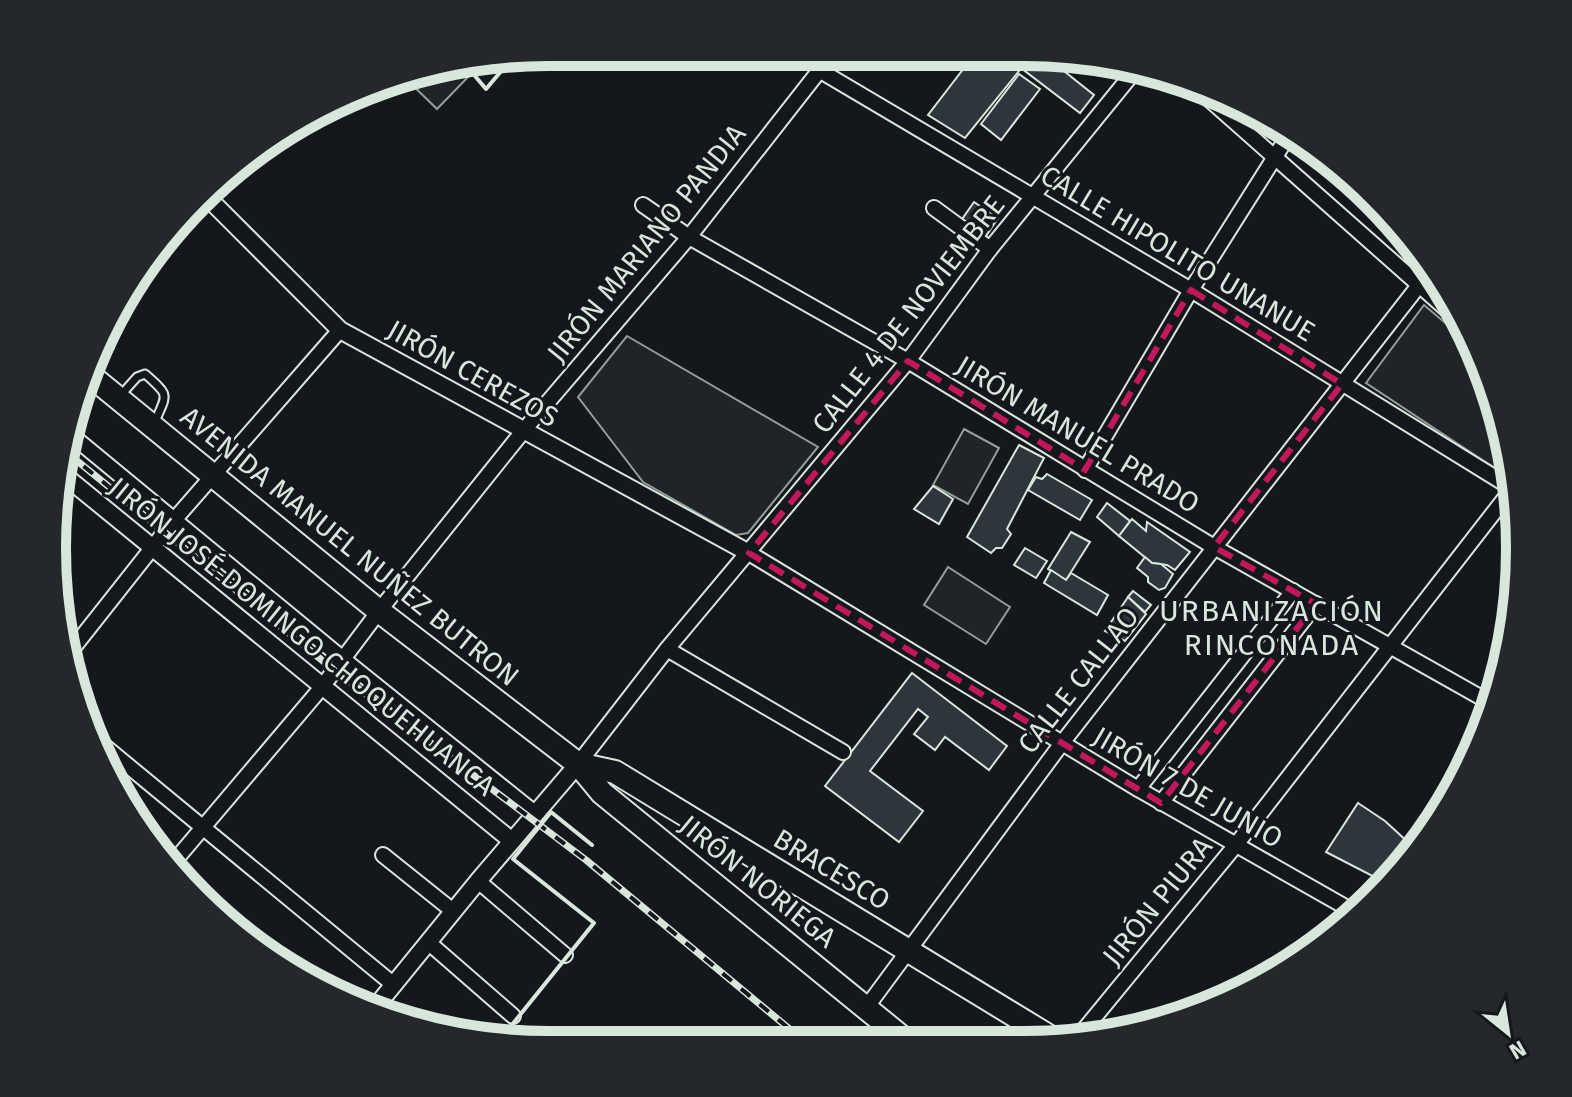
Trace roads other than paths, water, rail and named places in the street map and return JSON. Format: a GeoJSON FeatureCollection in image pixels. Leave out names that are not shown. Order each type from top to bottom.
{"type":"FeatureCollection","features":[{"type":"Feature","properties":{"kind":"main road","name":"AVENIDA MANUEL NUÑEZ BUTRON"},"geometry":{"type":"LineString","coordinates":[[97,380],[379,611],[578,764]]}},
{"type":"Feature","properties":{"kind":"main road","name":"BRACESCO"},"geometry":{"type":"LineString","coordinates":[[578,764],[615,772],[1039,1031]]}},
{"type":"Feature","properties":{"kind":"main road","name":"JIRÓN NORIEGA"},"geometry":{"type":"LineString","coordinates":[[578,764],[602,793],[894,1031]]}},
{"type":"Feature","properties":{"kind":"street","name":"JIRÓN MARIANO PANDIA"},"geometry":{"type":"LineString","coordinates":[[178,857],[322,687],[524,430],[689,237],[822,66]]}},
{"type":"Feature","properties":{"kind":"street","name":"CALLE HIPOLITO UNANUE"},"geometry":{"type":"LineString","coordinates":[[819,70],[1191,290],[1501,482]]}},
{"type":"Feature","properties":{"kind":"street","name":"CALLE 4 DE NOVIEMBRE"},"geometry":{"type":"LineString","coordinates":[[578,764],[667,649],[908,361],[990,249],[1129,78]]}},
{"type":"Feature","properties":{"kind":"street"},"geometry":{"type":"LineString","coordinates":[[1219,108],[1423,280]]}},
{"type":"Feature","properties":{"kind":"street"},"geometry":{"type":"LineString","coordinates":[[1085,470],[1191,290],[1284,142]]}},
{"type":"Feature","properties":{"kind":"street","name":"JIRÓN CEREZOS"},"geometry":{"type":"LineString","coordinates":[[212,202],[340,330],[749,553]]}},
{"type":"Feature","properties":{"kind":"street","name":"JIRÓN MANUEL PRADO"},"geometry":{"type":"LineString","coordinates":[[643,205],[689,237],[908,361],[1214,547],[1482,698]]}},
{"type":"Feature","properties":{"kind":"street"},"geometry":{"type":"LineString","coordinates":[[934,208],[990,249]]}},
{"type":"Feature","properties":{"kind":"street","name":"CALLE CALLAO"},"geometry":{"type":"LineString","coordinates":[[866,1008],[1062,743],[1423,280]]}},
{"type":"Feature","properties":{"kind":"street"},"geometry":{"type":"LineString","coordinates":[[75,645],[175,519],[340,330]]}},
{"type":"Feature","properties":{"kind":"street"},"geometry":{"type":"LineString","coordinates":[[78,441],[536,814]]}},
{"type":"Feature","properties":{"kind":"street","name":"JIRÓN JOSÉ DOMINGO CHOQUEHUANCA"},"geometry":{"type":"LineString","coordinates":[[71,481],[512,841]]}},
{"type":"Feature","properties":{"kind":"street","name":"JIRÓN PIURA"},"geometry":{"type":"LineString","coordinates":[[1086,1027],[1235,846],[1503,500]]}},
{"type":"Feature","properties":{"kind":"street","name":"JIRÓN 7 DE JUNIO"},"geometry":{"type":"LineString","coordinates":[[749,553],[1161,803],[1346,907]]}},
{"type":"Feature","properties":{"kind":"street"},"geometry":{"type":"LineString","coordinates":[[1138,789],[1293,591]]}},
{"type":"Feature","properties":{"kind":"street"},"geometry":{"type":"LineString","coordinates":[[1161,803],[1316,604]]}},
{"type":"Feature","properties":{"kind":"street"},"geometry":{"type":"LineString","coordinates":[[667,649],[843,752]]}},
{"type":"Feature","properties":{"kind":"street"},"geometry":{"type":"LineString","coordinates":[[112,752],[394,985]]}},
{"type":"Feature","properties":{"kind":"street"},"geometry":{"type":"LineString","coordinates":[[385,1002],[394,985],[453,911],[578,764]]}},
{"type":"Feature","properties":{"kind":"street"},"geometry":{"type":"LineString","coordinates":[[383,855],[453,911]]}},
{"type":"Feature","properties":{"kind":"street"},"geometry":{"type":"LineString","coordinates":[[478,881],[565,955]]}},
{"type":"Feature","properties":{"kind":"street"},"geometry":{"type":"LineString","coordinates":[[428,942],[513,1016]]}},
{"type":"Feature","properties":{"kind":"lane"},"geometry":{"type":"LineString","coordinates":[[813,66],[819,70]]}},
{"type":"Feature","properties":{"kind":"lane"},"geometry":{"type":"LineString","coordinates":[[118,397],[137,377],[145,374],[162,389],[165,397],[153,426]]}},
{"type":"Feature","properties":{"kind":"railway"},"geometry":{"type":"LineString","coordinates":[[74,459],[334,670],[586,860],[792,1031]]}},
{"type":"Feature","properties":{"kind":"district","name":"URBANIZACIÓN RINCONADA"},"geometry":{"type":"Point","coordinates":[1272,628]}}]}
